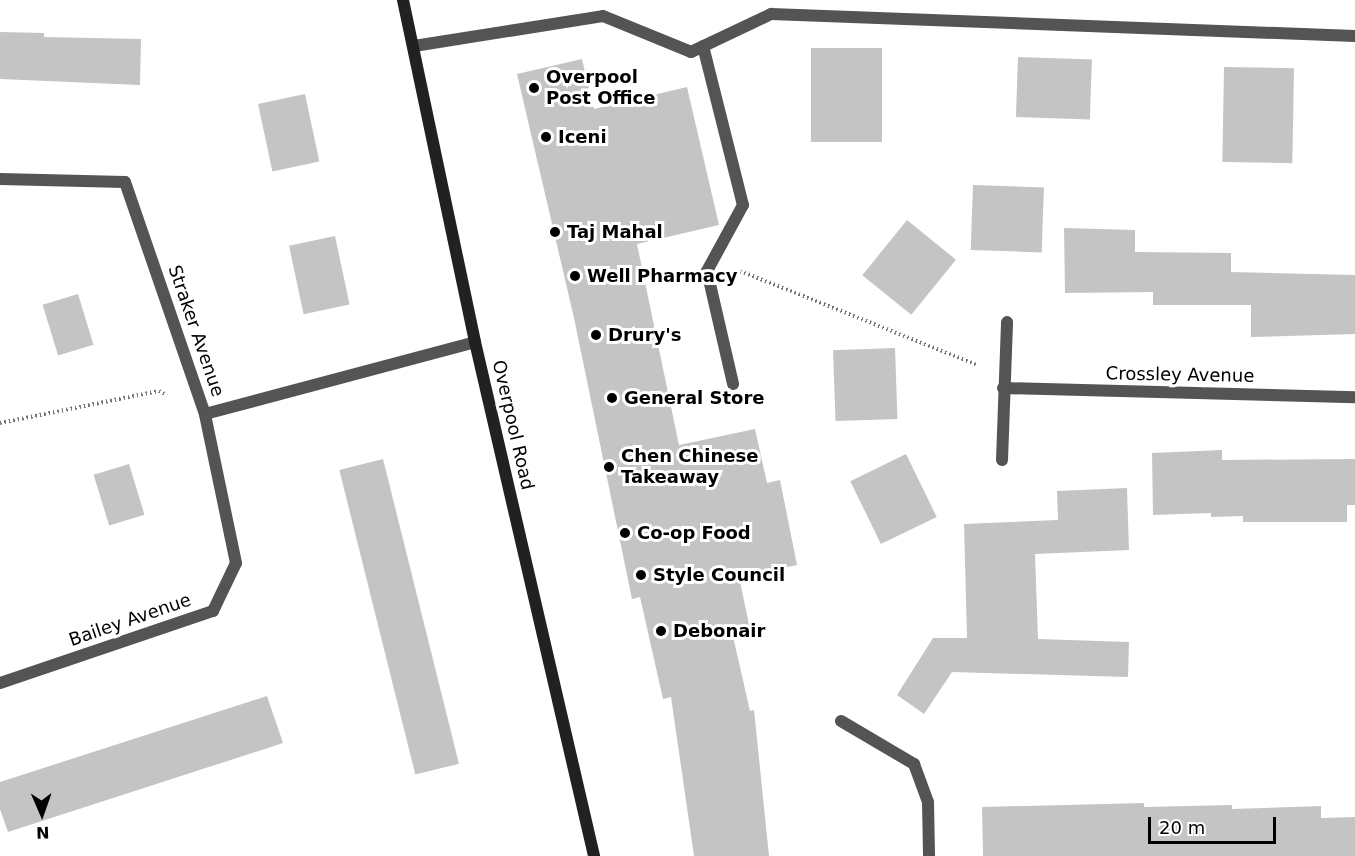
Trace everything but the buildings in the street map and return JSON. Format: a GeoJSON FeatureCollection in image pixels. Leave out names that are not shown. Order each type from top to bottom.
{"type":"FeatureCollection","features":[{"type":"Feature","properties":{"kind":"main road","name":"Overpool Road"},"geometry":{"type":"LineString","coordinates":[[404,0],[475,342],[594,856]]}},
{"type":"Feature","properties":{"kind":"street"},"geometry":{"type":"LineString","coordinates":[[414,46],[603,16],[691,52],[771,14],[1355,36]]}},
{"type":"Feature","properties":{"kind":"street"},"geometry":{"type":"LineString","coordinates":[[704,46],[743,205],[708,271],[733,384]]}},
{"type":"Feature","properties":{"kind":"street","name":"Straker Avenue"},"geometry":{"type":"LineString","coordinates":[[0,179],[125,183],[205,414],[475,342]]}},
{"type":"Feature","properties":{"kind":"street"},"geometry":{"type":"LineString","coordinates":[[1002,460],[1007,322]]}},
{"type":"Feature","properties":{"kind":"street","name":"Crossley Avenue"},"geometry":{"type":"LineString","coordinates":[[1003,388],[1355,397]]}},
{"type":"Feature","properties":{"kind":"street","name":"Bailey Avenue"},"geometry":{"type":"LineString","coordinates":[[0,683],[213,611],[236,562],[205,414]]}},
{"type":"Feature","properties":{"kind":"street"},"geometry":{"type":"LineString","coordinates":[[841,721],[914,764],[928,802],[929,856]]}},
{"type":"Feature","properties":{"kind":"path"},"geometry":{"type":"LineString","coordinates":[[713,260],[1004,375]]}},
{"type":"Feature","properties":{"kind":"path"},"geometry":{"type":"LineString","coordinates":[[0,423],[159,391],[205,414]]}},
{"type":"Feature","properties":{"kind":"place","name":"Overpool Post Office"},"geometry":{"type":"Point","coordinates":[534,88]}},
{"type":"Feature","properties":{"kind":"place","name":"Iceni"},"geometry":{"type":"Point","coordinates":[546,137]}},
{"type":"Feature","properties":{"kind":"place","name":"Taj Mahal"},"geometry":{"type":"Point","coordinates":[555,232]}},
{"type":"Feature","properties":{"kind":"place","name":"Well Pharmacy"},"geometry":{"type":"Point","coordinates":[575,276]}},
{"type":"Feature","properties":{"kind":"place","name":"Drury's"},"geometry":{"type":"Point","coordinates":[596,335]}},
{"type":"Feature","properties":{"kind":"place","name":"General Store"},"geometry":{"type":"Point","coordinates":[612,398]}},
{"type":"Feature","properties":{"kind":"place","name":"Chen Chinese Takeaway"},"geometry":{"type":"Point","coordinates":[609,467]}},
{"type":"Feature","properties":{"kind":"place","name":"Co-op Food"},"geometry":{"type":"Point","coordinates":[625,533]}},
{"type":"Feature","properties":{"kind":"place","name":"Style Council"},"geometry":{"type":"Point","coordinates":[641,575]}},
{"type":"Feature","properties":{"kind":"place","name":"Debonair"},"geometry":{"type":"Point","coordinates":[661,631]}}]}
